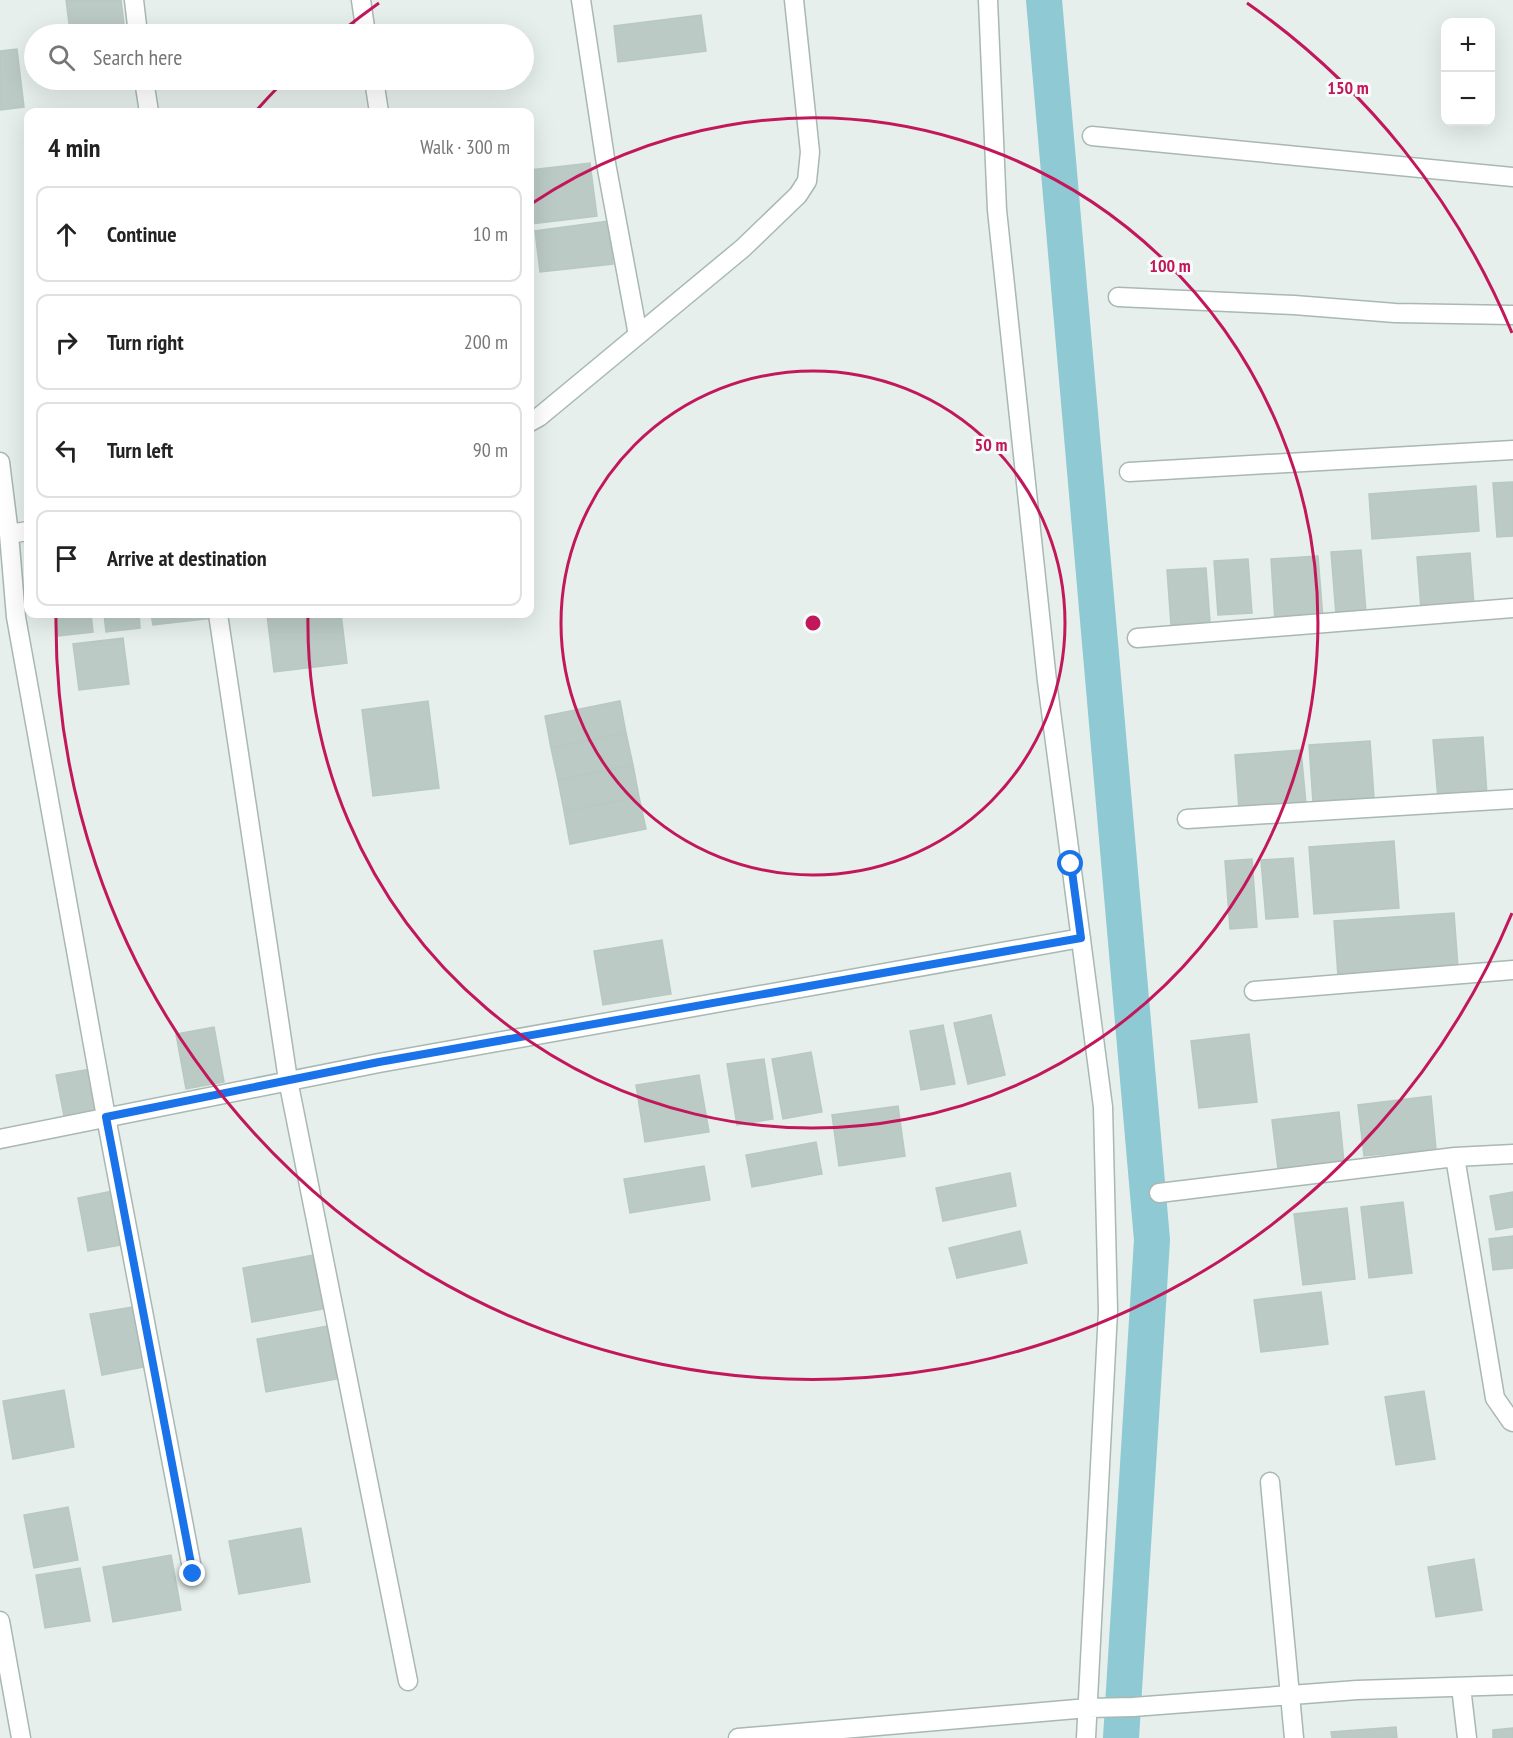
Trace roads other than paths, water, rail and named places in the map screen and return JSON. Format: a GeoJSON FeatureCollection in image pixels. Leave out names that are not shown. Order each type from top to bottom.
{"type":"FeatureCollection","features":[{"type":"Feature","properties":{"kind":"street"},"geometry":{"type":"LineString","coordinates":[[134,0],[137,24]]}},
{"type":"Feature","properties":{"kind":"street"},"geometry":{"type":"LineString","coordinates":[[361,0],[365,24]]}},
{"type":"Feature","properties":{"kind":"street"},"geometry":{"type":"LineString","coordinates":[[581,0],[605,158],[638,335]]}},
{"type":"Feature","properties":{"kind":"street"},"geometry":{"type":"LineString","coordinates":[[534,420],[743,248],[798,195],[807,181],[810,152],[794,0]]}},
{"type":"Feature","properties":{"kind":"street"},"geometry":{"type":"LineString","coordinates":[[988,0],[997,210],[1047,681],[1102,1107],[1108,1311],[1097,1707],[1086,1738]]}},
{"type":"Feature","properties":{"kind":"street"},"geometry":{"type":"LineString","coordinates":[[146,90],[148,108]]}},
{"type":"Feature","properties":{"kind":"street"},"geometry":{"type":"LineString","coordinates":[[376,90],[378,108]]}},
{"type":"Feature","properties":{"kind":"street"},"geometry":{"type":"LineString","coordinates":[[1092,136],[1513,177]]}},
{"type":"Feature","properties":{"kind":"street"},"geometry":{"type":"LineString","coordinates":[[1118,297],[1294,305],[1395,313],[1513,315]]}},
{"type":"Feature","properties":{"kind":"street"},"geometry":{"type":"LineString","coordinates":[[1129,472],[1513,450]]}},
{"type":"Feature","properties":{"kind":"street"},"geometry":{"type":"LineString","coordinates":[[0,462],[16,617],[106,1117],[193,1574]]}},
{"type":"Feature","properties":{"kind":"street"},"geometry":{"type":"LineString","coordinates":[[9,534],[24,532]]}},
{"type":"Feature","properties":{"kind":"street"},"geometry":{"type":"LineString","coordinates":[[1137,638],[1513,608]]}},
{"type":"Feature","properties":{"kind":"street"},"geometry":{"type":"LineString","coordinates":[[219,618],[288,1080],[408,1681]]}},
{"type":"Feature","properties":{"kind":"street"},"geometry":{"type":"LineString","coordinates":[[1187,819],[1513,799]]}},
{"type":"Feature","properties":{"kind":"street"},"geometry":{"type":"LineString","coordinates":[[0,1139],[379,1062],[1081,938]]}},
{"type":"Feature","properties":{"kind":"street"},"geometry":{"type":"LineString","coordinates":[[1254,991],[1513,970]]}},
{"type":"Feature","properties":{"kind":"street"},"geometry":{"type":"LineString","coordinates":[[1160,1193],[1455,1157],[1513,1154]]}},
{"type":"Feature","properties":{"kind":"street"},"geometry":{"type":"LineString","coordinates":[[1455,1157],[1495,1398],[1513,1422]]}},
{"type":"Feature","properties":{"kind":"street"},"geometry":{"type":"LineString","coordinates":[[1270,1482],[1294,1738]]}},
{"type":"Feature","properties":{"kind":"street"},"geometry":{"type":"LineString","coordinates":[[0,1621],[21,1738]]}},
{"type":"Feature","properties":{"kind":"street"},"geometry":{"type":"LineString","coordinates":[[738,1738],[1097,1707],[1133,1707],[1357,1690],[1513,1685]]}},
{"type":"Feature","properties":{"kind":"street"},"geometry":{"type":"LineString","coordinates":[[1461,1687],[1467,1738]]}},
{"type":"Feature","properties":{"kind":"waterway"},"geometry":{"type":"LineString","coordinates":[[1044,0],[1152,1240],[1121,1738]]}}]}
